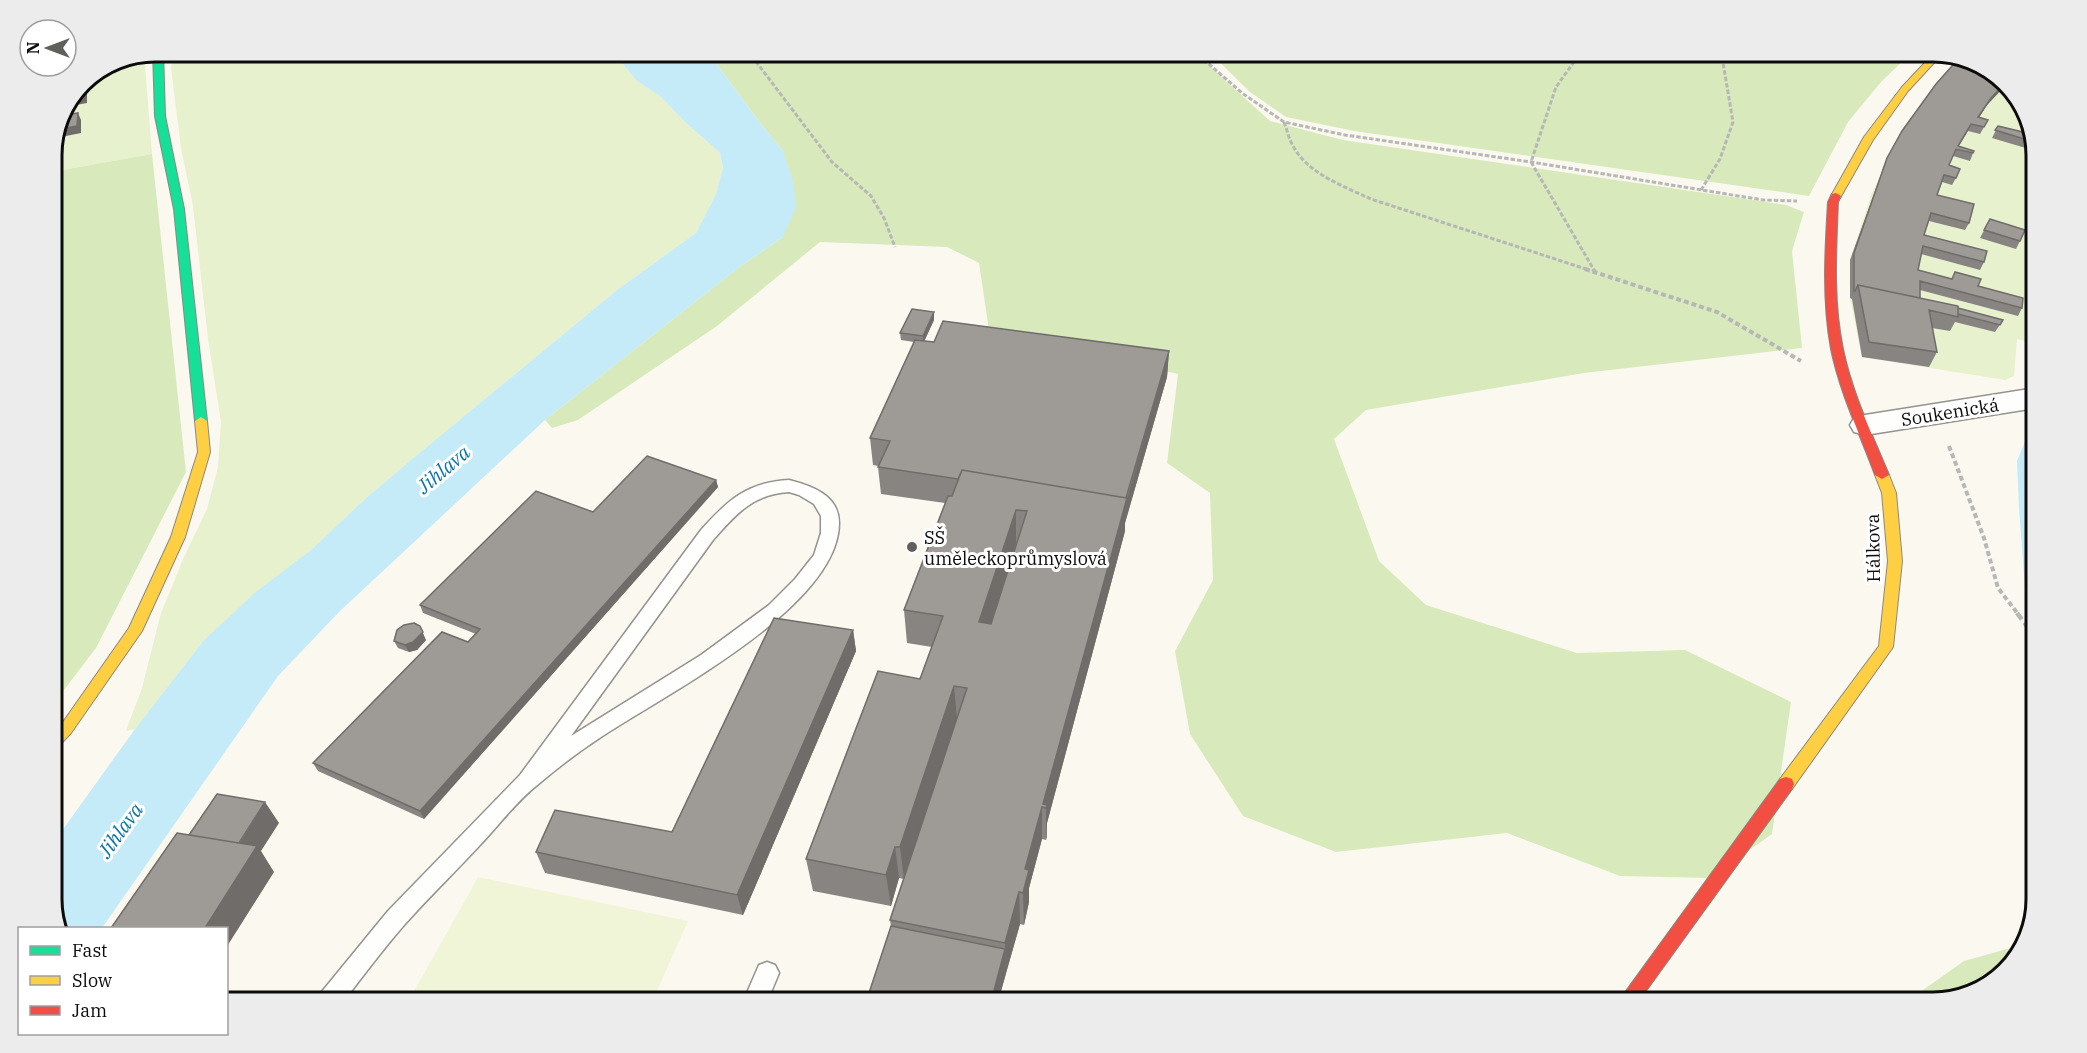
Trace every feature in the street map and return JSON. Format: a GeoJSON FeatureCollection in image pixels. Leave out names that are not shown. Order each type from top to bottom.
{"type":"FeatureCollection","features":[{"type":"Feature","properties":{"kind":"street"},"geometry":{"type":"LineString","coordinates":[[62,734],[135,631],[178,537],[204,452],[180,209],[160,116],[158,62]]}},
{"type":"Feature","properties":{"kind":"street","name":"Hálkova"},"geometry":{"type":"LineString","coordinates":[[1634,992],[1886,647],[1895,561],[1888,493],[1865,425],[1843,371],[1834,329],[1829,268],[1833,202],[1868,139],[1905,89],[1930,62]]}},
{"type":"Feature","properties":{"kind":"street","name":"Soukenická"},"geometry":{"type":"LineString","coordinates":[[1865,425],[2025,400]]}},
{"type":"Feature","properties":{"kind":"lane"},"geometry":{"type":"LineString","coordinates":[[336,992],[396,918],[527,781],[707,535],[728,512],[749,496],[769,488],[789,486],[805,490],[820,500],[830,516],[830,533],[823,557],[802,584],[776,610],[708,660],[592,732],[527,781]]}},
{"type":"Feature","properties":{"kind":"lane"},"geometry":{"type":"LineString","coordinates":[[760,992],[767,973]]}},
{"type":"Feature","properties":{"kind":"path"},"geometry":{"type":"LineString","coordinates":[[756,62],[832,162],[871,196],[884,218],[895,247]]}},
{"type":"Feature","properties":{"kind":"path"},"geometry":{"type":"LineString","coordinates":[[1207,62],[1242,93],[1284,122],[1345,135],[1531,162],[1763,200],[1833,202]]}},
{"type":"Feature","properties":{"kind":"path"},"geometry":{"type":"LineString","coordinates":[[1574,62],[1556,87],[1531,162],[1595,272]]}},
{"type":"Feature","properties":{"kind":"path"},"geometry":{"type":"LineString","coordinates":[[1701,190],[1720,159],[1733,122],[1723,62]]}},
{"type":"Feature","properties":{"kind":"path"},"geometry":{"type":"LineString","coordinates":[[1284,122],[1293,145],[1309,165],[1333,181],[1371,199],[1717,312],[1804,363]]}},
{"type":"Feature","properties":{"kind":"path"},"geometry":{"type":"LineString","coordinates":[[1936,414],[1984,538],[1998,588],[2026,625]]}},
{"type":"Feature","properties":{"kind":"green space"},"geometry":{"type":"Polygon","coordinates":[[[172,62],[621,62],[637,81],[660,96],[720,153],[723,168],[716,194],[696,233],[617,290],[365,499],[311,550],[204,640],[135,729],[126,731],[142,688],[161,613],[207,509],[218,467],[221,422],[208,339],[193,206],[181,148],[172,62]]]}},
{"type":"Feature","properties":{"kind":"green space"},"geometry":{"type":"Polygon","coordinates":[[[715,62],[1205,62],[1270,121],[1343,140],[1786,205],[1804,212],[1792,251],[1802,348],[1584,373],[1366,410],[1334,439],[1379,561],[1426,605],[1577,653],[1685,650],[1791,702],[1772,834],[1710,878],[1620,876],[1507,833],[1336,852],[1243,816],[1190,734],[1175,651],[1213,580],[1210,493],[1167,463],[1178,374],[1054,348],[989,330],[979,263],[947,247],[820,242],[717,326],[578,420],[552,428],[545,420],[738,268],[783,237],[783,151],[715,62]]]}},
{"type":"Feature","properties":{"kind":"green space"},"geometry":{"type":"Polygon","coordinates":[[[1219,62],[1902,62],[1881,82],[1848,122],[1809,196],[1354,131],[1286,117],[1250,92],[1219,62]]]}},
{"type":"Feature","properties":{"kind":"green space"},"geometry":{"type":"Polygon","coordinates":[[[136,63],[145,63],[152,154],[62,170],[65,130],[77,103],[103,77],[136,63]]]}},
{"type":"Feature","properties":{"kind":"green space"},"geometry":{"type":"Polygon","coordinates":[[[1970,69],[1994,85],[2016,113],[2024,136],[2025,148],[2025,341],[2017,339],[2014,376],[2005,380],[1862,357],[1850,298],[1850,261],[1871,195],[1898,139],[1970,69]]]}},
{"type":"Feature","properties":{"kind":"green space"},"geometry":{"type":"Polygon","coordinates":[[[152,154],[186,472],[96,648],[62,693],[62,170],[152,154]]]}},
{"type":"Feature","properties":{"kind":"green space"},"geometry":{"type":"Polygon","coordinates":[[[478,877],[688,921],[656,992],[414,992],[478,877]]]}},
{"type":"Feature","properties":{"kind":"green space"},"geometry":{"type":"Polygon","coordinates":[[[2011,948],[1994,968],[1979,979],[1945,991],[1920,992],[1964,961],[2011,948]]]}},
{"type":"Feature","properties":{"kind":"water","name":"Jihlava"},"geometry":{"type":"Polygon","coordinates":[[[621,62],[715,62],[783,151],[793,181],[796,207],[783,237],[738,268],[545,420],[339,612],[278,676],[103,927],[66,927],[62,905],[62,831],[135,729],[204,640],[257,591],[311,550],[411,460],[617,290],[696,233],[716,194],[723,168],[720,153],[660,96],[637,81],[621,62]]]}},
{"type":"Feature","properties":{"kind":"water"},"geometry":{"type":"Polygon","coordinates":[[[2025,441],[2026,589],[2019,508],[2017,461],[2025,441]]]}},
{"type":"Feature","properties":{"kind":"building"},"geometry":{"type":"Polygon","coordinates":[[[1954,64],[1974,71],[1999,90],[1978,117],[1988,120],[1984,127],[1971,124],[1958,146],[1974,151],[1973,153],[1956,149],[1949,165],[1960,169],[1956,178],[1944,175],[1937,195],[1974,204],[1969,223],[1931,213],[1924,235],[1987,251],[1984,262],[1923,246],[1918,270],[1952,279],[1955,272],[1981,279],[1978,286],[2023,298],[2022,308],[1920,281],[1920,298],[1858,285],[1854,291],[1854,253],[1887,158],[1902,131],[1936,84],[1954,64]]]}},
{"type":"Feature","properties":{"kind":"building"},"geometry":{"type":"Polygon","coordinates":[[[78,113],[77,126],[66,128],[69,119],[71,114],[78,113]]]}},
{"type":"Feature","properties":{"kind":"building"},"geometry":{"type":"Polygon","coordinates":[[[1998,126],[2023,132],[2024,139],[1995,130],[1998,126]]]}},
{"type":"Feature","properties":{"kind":"building"},"geometry":{"type":"Polygon","coordinates":[[[1990,219],[2025,230],[2020,241],[1984,230],[1990,219]]]}},
{"type":"Feature","properties":{"kind":"building"},"geometry":{"type":"Polygon","coordinates":[[[1858,285],[1958,306],[1958,317],[1929,310],[1937,352],[1869,342],[1858,285]]]}},
{"type":"Feature","properties":{"kind":"building"},"geometry":{"type":"Polygon","coordinates":[[[1958,308],[2003,320],[2000,325],[1958,314],[1958,308]]]}},
{"type":"Feature","properties":{"kind":"building"},"geometry":{"type":"Polygon","coordinates":[[[912,309],[934,312],[923,336],[900,333],[912,309]]]}},
{"type":"Feature","properties":{"kind":"building"},"geometry":{"type":"Polygon","coordinates":[[[943,321],[1169,351],[1126,498],[962,470],[958,479],[878,467],[890,441],[870,438],[915,340],[934,342],[943,321]]]}},
{"type":"Feature","properties":{"kind":"building"},"geometry":{"type":"Polygon","coordinates":[[[647,456],[716,480],[420,811],[313,763],[442,632],[468,642],[480,629],[420,605],[536,491],[593,512],[647,456]]]}},
{"type":"Feature","properties":{"kind":"building"},"geometry":{"type":"Polygon","coordinates":[[[962,470],[1127,498],[1043,804],[1047,805],[1046,808],[1042,807],[1025,869],[1029,870],[1023,893],[1019,892],[1005,943],[890,920],[967,688],[954,686],[900,847],[895,847],[886,875],[806,859],[878,671],[920,679],[943,616],[904,610],[948,496],[952,496],[962,470]],[[1016,510],[979,622],[991,624],[1027,511],[1016,510]]]}},
{"type":"Feature","properties":{"kind":"building"},"geometry":{"type":"Polygon","coordinates":[[[774,618],[853,630],[737,895],[536,852],[555,810],[672,832],[774,618]]]}},
{"type":"Feature","properties":{"kind":"building"},"geometry":{"type":"Polygon","coordinates":[[[414,623],[420,626],[423,632],[413,642],[405,645],[394,641],[397,630],[404,625],[414,623]]]}},
{"type":"Feature","properties":{"kind":"building"},"geometry":{"type":"Polygon","coordinates":[[[217,794],[265,802],[239,843],[189,835],[217,794]]]}},
{"type":"Feature","properties":{"kind":"building"},"geometry":{"type":"Polygon","coordinates":[[[177,833],[257,846],[206,927],[112,927],[177,833]]]}},
{"type":"Feature","properties":{"kind":"building"},"geometry":{"type":"Polygon","coordinates":[[[891,926],[1005,949],[994,992],[869,992],[891,926]]]}},
{"type":"Feature","properties":{"kind":"traffic: fast"},"geometry":{"type":"LineString","coordinates":[[158,62],[160,116],[179,209],[201,421]]}},
{"type":"Feature","properties":{"kind":"traffic: slow"},"geometry":{"type":"LineString","coordinates":[[1836,196],[1868,139],[1905,89],[1930,62]]}},
{"type":"Feature","properties":{"kind":"traffic: slow"},"geometry":{"type":"LineString","coordinates":[[62,733],[135,631],[178,537],[204,452],[201,421]]}},
{"type":"Feature","properties":{"kind":"traffic: slow"},"geometry":{"type":"LineString","coordinates":[[1786,784],[1886,647],[1895,561],[1889,493],[1882,475]]}},
{"type":"Feature","properties":{"kind":"traffic: jam"},"geometry":{"type":"LineString","coordinates":[[1836,196],[1833,202],[1830,266],[1834,330],[1847,385],[1882,475]]}},
{"type":"Feature","properties":{"kind":"traffic: jam"},"geometry":{"type":"LineString","coordinates":[[1634,992],[1786,784]]}},
{"type":"Feature","properties":{"kind":"place","name":"SŠ uměleckoprůmyslová"},"geometry":{"type":"Point","coordinates":[912,547]}}]}
